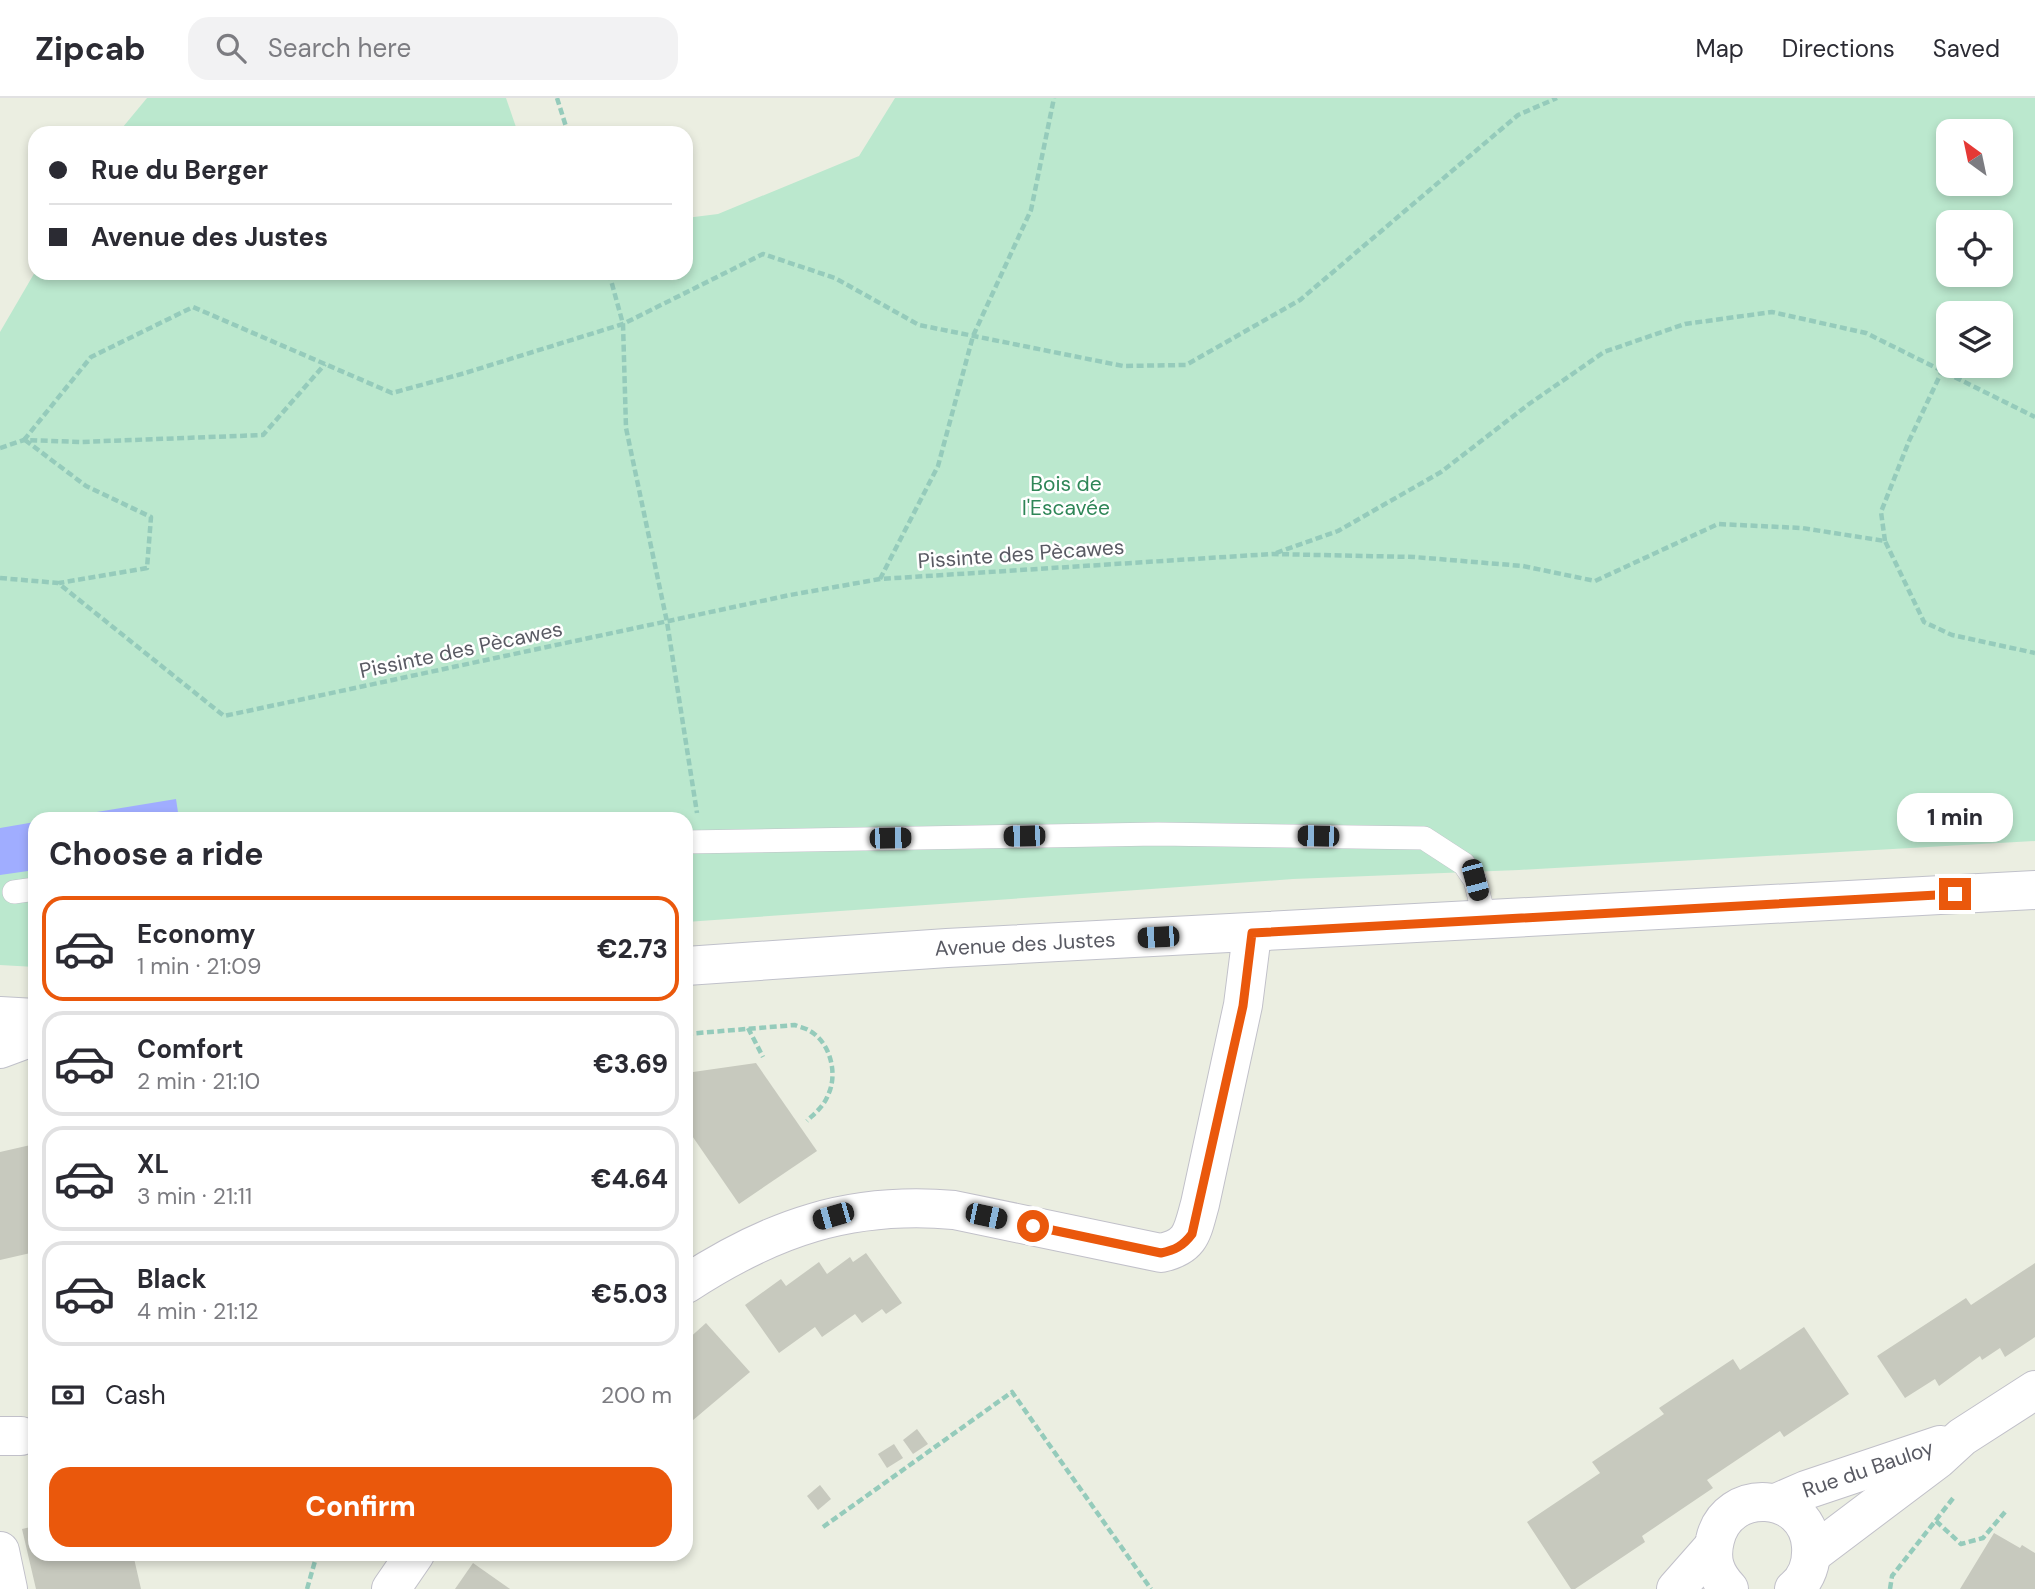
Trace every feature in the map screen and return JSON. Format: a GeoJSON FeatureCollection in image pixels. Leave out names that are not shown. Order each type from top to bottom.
{"type":"FeatureCollection","features":[{"type":"Feature","properties":{"kind":"street","name":"Avenue des Justes"},"geometry":{"type":"LineString","coordinates":[[693,966],[947,948],[2035,890]]}},
{"type":"Feature","properties":{"kind":"street"},"geometry":{"type":"LineString","coordinates":[[693,1279],[761,1240],[797,1226],[833,1216],[874,1210],[919,1207],[954,1210],[1161,1253],[1184,1245],[1192,1234],[1200,1204],[1238,1032],[1252,933]]}},
{"type":"Feature","properties":{"kind":"street"},"geometry":{"type":"LineString","coordinates":[[0,1016],[28,1018]]}},
{"type":"Feature","properties":{"kind":"street"},"geometry":{"type":"LineString","coordinates":[[0,1049],[28,1039]]}},
{"type":"Feature","properties":{"kind":"street","name":"Rue du Bauloy"},"geometry":{"type":"LineString","coordinates":[[1806,1576],[1962,1437],[2035,1390]]}},
{"type":"Feature","properties":{"kind":"street","name":"Rue du Bauloy"},"geometry":{"type":"LineString","coordinates":[[1713,1547],[1717,1529],[1728,1515],[1742,1506],[1759,1502],[1776,1503],[1806,1490],[1962,1437]]}},
{"type":"Feature","properties":{"kind":"street"},"geometry":{"type":"LineString","coordinates":[[1776,1503],[1791,1511],[1803,1523],[1810,1538],[1806,1576]]}},
{"type":"Feature","properties":{"kind":"street"},"geometry":{"type":"LineString","coordinates":[[1676,1589],[1713,1547]]}},
{"type":"Feature","properties":{"kind":"street"},"geometry":{"type":"LineString","coordinates":[[1713,1547],[1713,1562],[1719,1578],[1729,1589]]}},
{"type":"Feature","properties":{"kind":"street"},"geometry":{"type":"LineString","coordinates":[[0,1551],[8,1589]]}},
{"type":"Feature","properties":{"kind":"street"},"geometry":{"type":"LineString","coordinates":[[391,1589],[410,1561]]}},
{"type":"Feature","properties":{"kind":"lane"},"geometry":{"type":"LineString","coordinates":[[694,841],[1158,834],[1424,838],[1464,864],[1475,880],[1486,920]]}},
{"type":"Feature","properties":{"kind":"path"},"geometry":{"type":"LineString","coordinates":[[557,98],[566,126]]}},
{"type":"Feature","properties":{"kind":"path"},"geometry":{"type":"LineString","coordinates":[[880,579],[938,466],[973,336],[1031,210],[1054,98]]}},
{"type":"Feature","properties":{"kind":"path"},"geometry":{"type":"LineString","coordinates":[[24,440],[91,357],[193,307],[392,393],[623,324],[763,254],[835,278],[919,325],[1123,366],[1186,365],[1300,300],[1518,115],[1557,98]]}},
{"type":"Feature","properties":{"kind":"path"},"geometry":{"type":"LineString","coordinates":[[611,280],[623,324],[626,428],[667,622],[690,812]]}},
{"type":"Feature","properties":{"kind":"path"},"geometry":{"type":"LineString","coordinates":[[1272,554],[1338,531],[1441,472],[1529,404],[1604,352],[1685,324],[1772,312],[1866,333],[1936,368]]}},
{"type":"Feature","properties":{"kind":"path"},"geometry":{"type":"LineString","coordinates":[[0,448],[24,440],[80,442],[263,435],[325,364]]}},
{"type":"Feature","properties":{"kind":"path"},"geometry":{"type":"LineString","coordinates":[[1939,378],[1881,512],[1885,541],[1924,622],[1952,635],[2035,653]]}},
{"type":"Feature","properties":{"kind":"path"},"geometry":{"type":"LineString","coordinates":[[1956,378],[2035,417]]}},
{"type":"Feature","properties":{"kind":"path"},"geometry":{"type":"LineString","coordinates":[[0,578],[58,583],[147,568],[151,517],[86,486],[24,440]]}},
{"type":"Feature","properties":{"kind":"path","name":"Pissinte des Pècawes"},"geometry":{"type":"LineString","coordinates":[[58,583],[225,716],[790,595],[880,579],[1272,554],[1414,558],[1523,566],[1595,581],[1718,524],[1802,528],[1885,541]]}},
{"type":"Feature","properties":{"kind":"path"},"geometry":{"type":"LineString","coordinates":[[693,1033],[794,1025],[810,1031],[828,1052],[832,1080],[829,1094],[823,1104],[807,1121]]}},
{"type":"Feature","properties":{"kind":"path"},"geometry":{"type":"LineString","coordinates":[[748,1028],[763,1057]]}},
{"type":"Feature","properties":{"kind":"path"},"geometry":{"type":"LineString","coordinates":[[823,1527],[1012,1392],[1151,1589]]}},
{"type":"Feature","properties":{"kind":"path"},"geometry":{"type":"LineString","coordinates":[[1890,1589],[1892,1576],[1953,1501],[1959,1479],[1962,1437]]}},
{"type":"Feature","properties":{"kind":"path"},"geometry":{"type":"LineString","coordinates":[[1936,1521],[1961,1544],[1983,1538],[2005,1512]]}},
{"type":"Feature","properties":{"kind":"path"},"geometry":{"type":"LineString","coordinates":[[307,1589],[315,1561]]}},
{"type":"Feature","properties":{"kind":"green space"},"geometry":{"type":"Polygon","coordinates":[[[147,98],[506,98],[516,126],[124,126],[147,98]]]}},
{"type":"Feature","properties":{"kind":"green space","name":"Bois de l'Escavée"},"geometry":{"type":"Polygon","coordinates":[[[895,98],[2035,98],[2035,841],[1519,870],[1293,879],[693,922],[693,812],[28,812],[28,967],[0,965],[0,332],[30,280],[693,280],[693,217],[718,214],[859,156],[895,98]]]}},
{"type":"Feature","properties":{"kind":"water"},"geometry":{"type":"Polygon","coordinates":[[[176,799],[178,812],[97,812],[176,799]]]}},
{"type":"Feature","properties":{"kind":"water"},"geometry":{"type":"Polygon","coordinates":[[[28,823],[28,871],[0,875],[0,828],[28,823]]]}},
{"type":"Feature","properties":{"kind":"building"},"geometry":{"type":"Polygon","coordinates":[[[756,1063],[817,1151],[739,1204],[693,1137],[693,1072],[756,1063]]]}},
{"type":"Feature","properties":{"kind":"building"},"geometry":{"type":"Polygon","coordinates":[[[28,1146],[28,1254],[0,1260],[0,1152],[28,1146]]]}},
{"type":"Feature","properties":{"kind":"building"},"geometry":{"type":"Polygon","coordinates":[[[866,1253],[902,1303],[886,1314],[882,1309],[862,1323],[855,1314],[822,1337],[815,1327],[779,1353],[745,1305],[781,1279],[786,1286],[819,1262],[827,1274],[850,1257],[853,1262],[866,1253]]]}},
{"type":"Feature","properties":{"kind":"building"},"geometry":{"type":"Polygon","coordinates":[[[2035,1263],[2035,1337],[2005,1357],[2000,1348],[1982,1360],[1980,1356],[1939,1386],[1935,1379],[1905,1398],[1877,1356],[1966,1298],[1971,1305],[2035,1263]]]}},
{"type":"Feature","properties":{"kind":"building"},"geometry":{"type":"Polygon","coordinates":[[[706,1323],[750,1372],[693,1420],[693,1335],[706,1323]]]}},
{"type":"Feature","properties":{"kind":"building"},"geometry":{"type":"Polygon","coordinates":[[[1804,1327],[1849,1394],[1784,1437],[1780,1431],[1707,1480],[1713,1488],[1642,1536],[1645,1542],[1575,1589],[1571,1589],[1527,1522],[1600,1473],[1592,1462],[1664,1414],[1659,1408],[1733,1359],[1740,1370],[1804,1327]]]}},
{"type":"Feature","properties":{"kind":"building"},"geometry":{"type":"Polygon","coordinates":[[[917,1429],[928,1444],[913,1454],[903,1440],[917,1429]]]}},
{"type":"Feature","properties":{"kind":"building"},"geometry":{"type":"Polygon","coordinates":[[[894,1444],[903,1458],[887,1468],[878,1454],[894,1444]]]}},
{"type":"Feature","properties":{"kind":"building"},"geometry":{"type":"Polygon","coordinates":[[[820,1485],[831,1499],[818,1510],[807,1496],[820,1485]]]}},
{"type":"Feature","properties":{"kind":"building"},"geometry":{"type":"Polygon","coordinates":[[[28,1528],[28,1555],[22,1529],[28,1528]]]}},
{"type":"Feature","properties":{"kind":"building"},"geometry":{"type":"Polygon","coordinates":[[[1994,1533],[2035,1553],[2035,1589],[1960,1589],[1994,1533]]]}},
{"type":"Feature","properties":{"kind":"building"},"geometry":{"type":"Polygon","coordinates":[[[29,1561],[135,1561],[141,1589],[36,1589],[29,1561]]]}},
{"type":"Feature","properties":{"kind":"building"},"geometry":{"type":"Polygon","coordinates":[[[473,1563],[510,1589],[455,1589],[473,1563]]]}},
{"type":"Feature","properties":{"kind":"route"},"geometry":{"type":"LineString","coordinates":[[1033,1226],[1150,1252],[1161,1253],[1184,1245],[1192,1234],[1200,1204],[1243,1006],[1252,933],[1955,894]]}}]}
